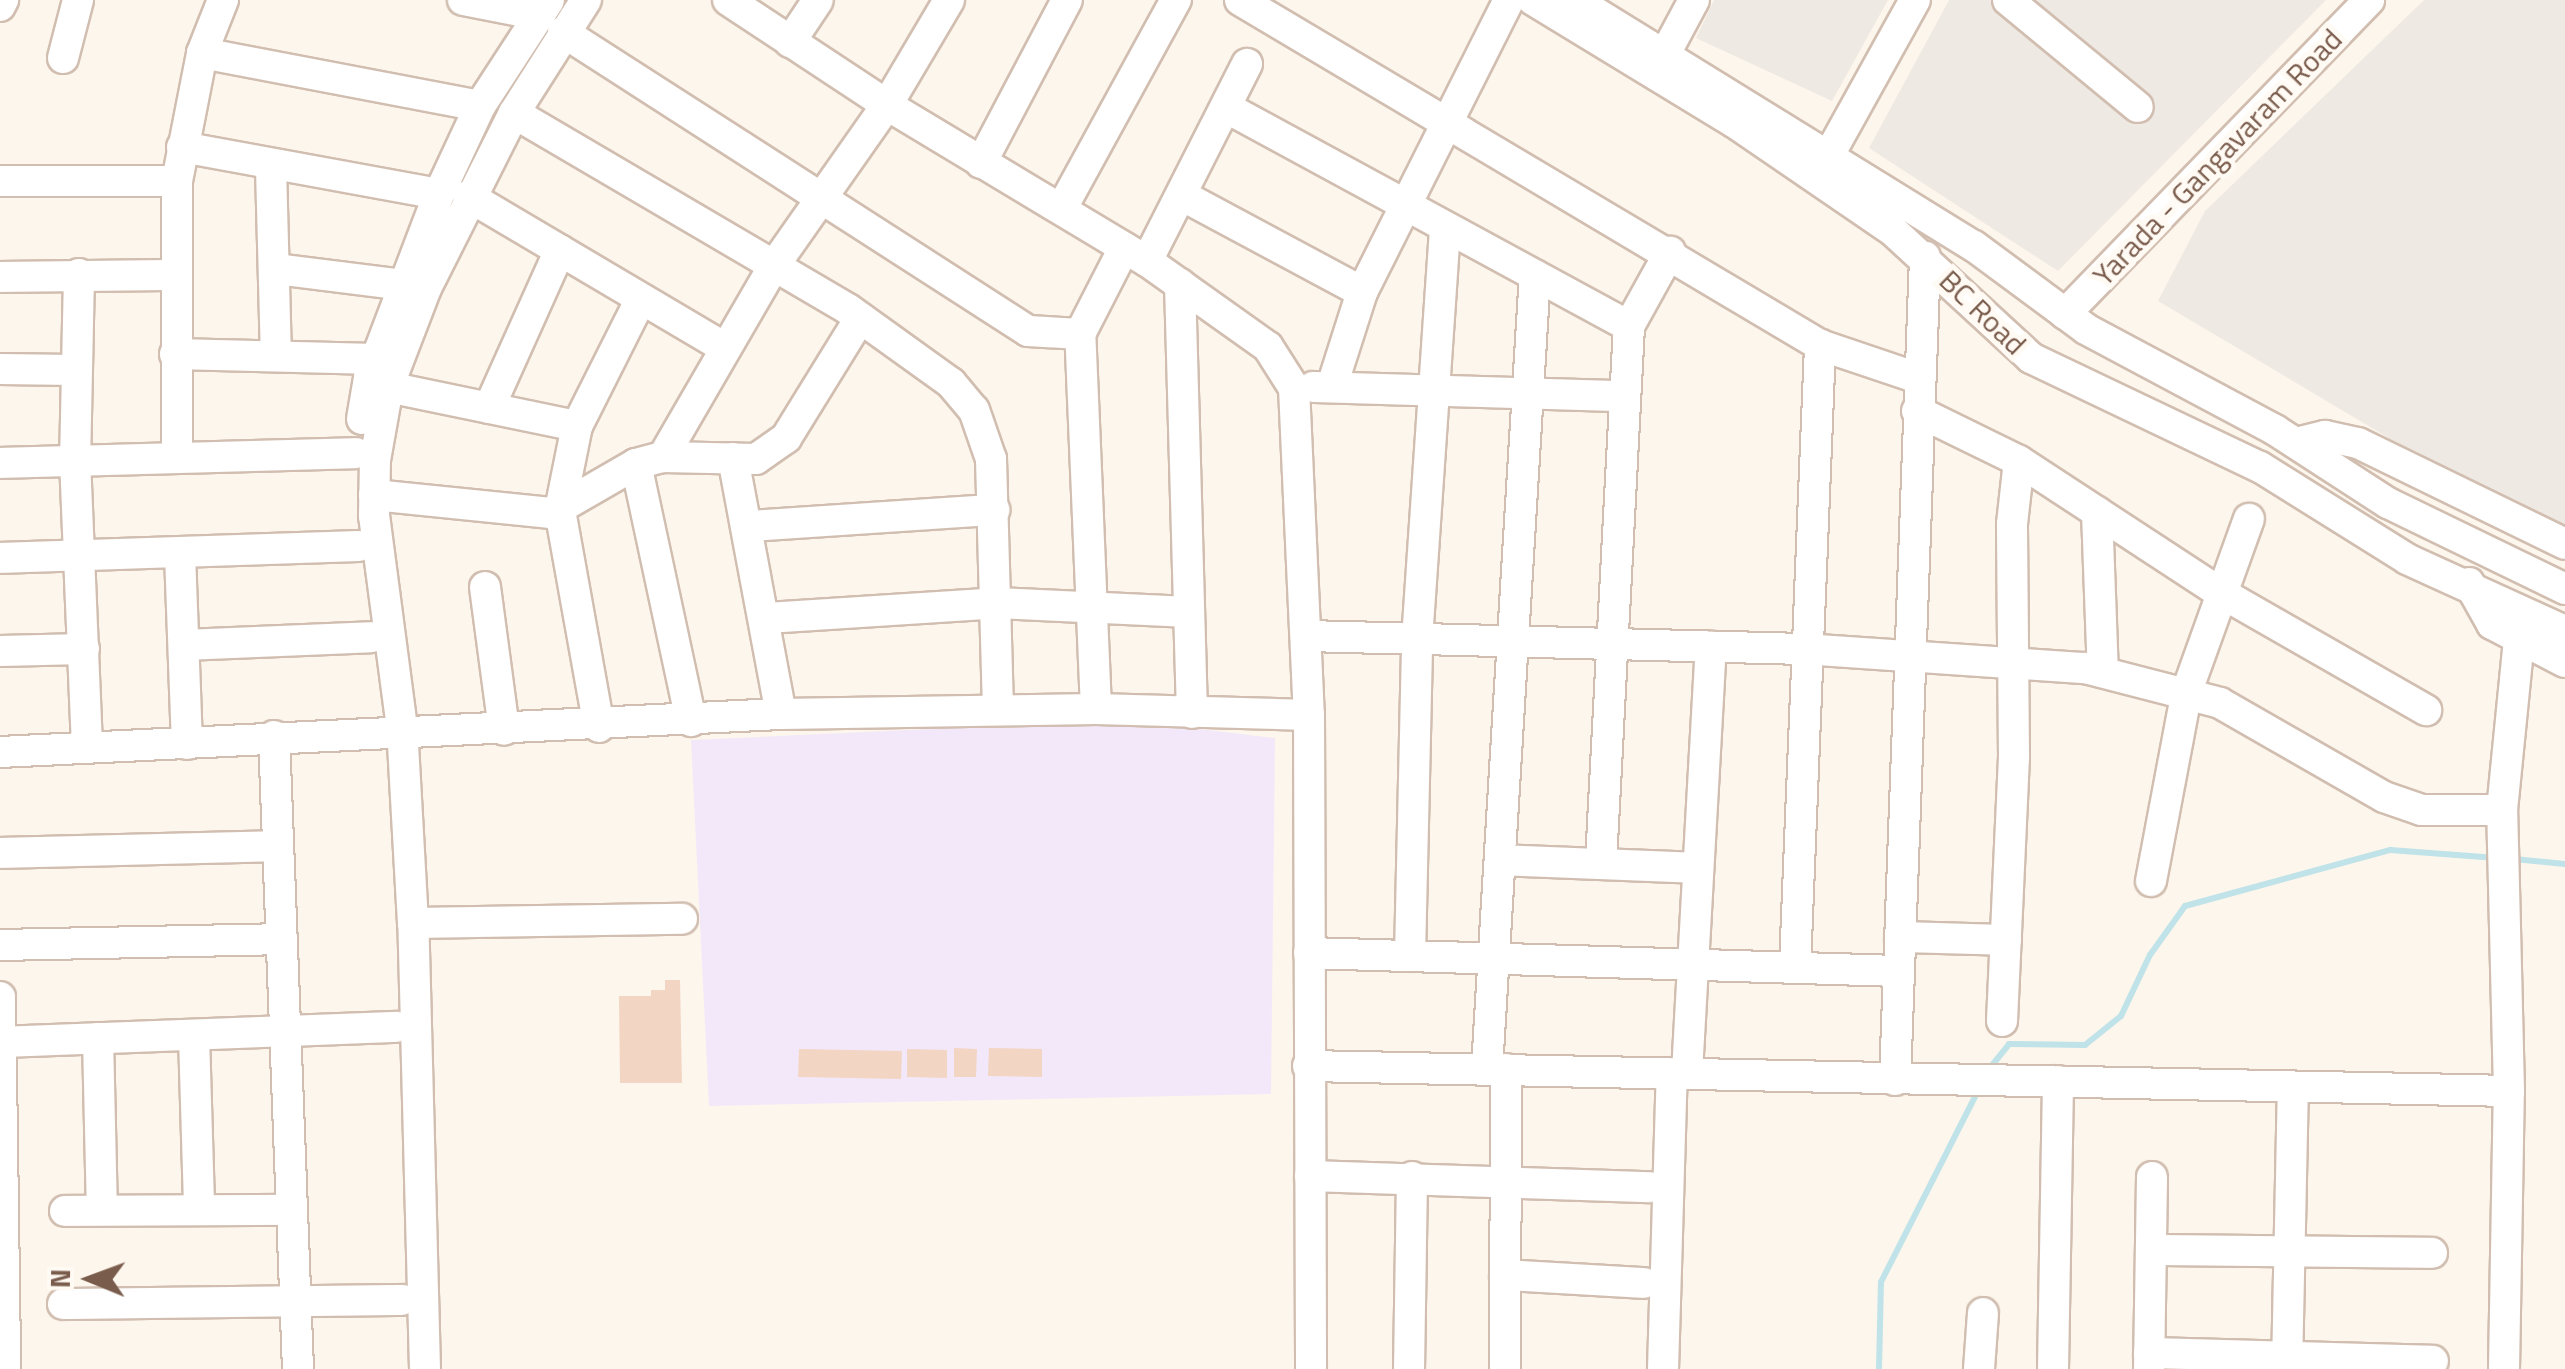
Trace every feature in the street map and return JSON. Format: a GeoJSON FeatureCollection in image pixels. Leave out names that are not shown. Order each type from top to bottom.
{"type":"FeatureCollection","features":[{"type":"Feature","properties":{"kind":"street"},"geometry":{"type":"LineString","coordinates":[[63,58],[78,0]]}},
{"type":"Feature","properties":{"kind":"street"},"geometry":{"type":"LineString","coordinates":[[463,0],[550,16],[1028,332],[1080,334]]}},
{"type":"Feature","properties":{"kind":"street"},"geometry":{"type":"LineString","coordinates":[[405,1369],[392,729],[370,637],[359,546],[356,453],[382,373],[453,195],[480,106],[550,16],[586,0]]}},
{"type":"Feature","properties":{"kind":"street"},"geometry":{"type":"LineString","coordinates":[[728,0],[887,105],[981,163],[1063,206],[1180,284],[1268,347],[1294,388],[1309,715],[1311,1369]]}},
{"type":"Feature","properties":{"kind":"street"},"geometry":{"type":"LineString","coordinates":[[790,42],[818,0]]}},
{"type":"Feature","properties":{"kind":"street"},"geometry":{"type":"LineString","coordinates":[[691,722],[649,461],[820,195],[887,105],[949,0]]}},
{"type":"Feature","properties":{"kind":"street"},"geometry":{"type":"LineString","coordinates":[[981,163],[1067,0]]}},
{"type":"Feature","properties":{"kind":"street"},"geometry":{"type":"LineString","coordinates":[[1063,206],[1176,0]]}},
{"type":"Feature","properties":{"kind":"street"},"geometry":{"type":"LineString","coordinates":[[1240,0],[1670,252],[1820,345],[1918,378]]}},
{"type":"Feature","properties":{"kind":"street"},"geometry":{"type":"LineString","coordinates":[[1332,386],[1362,292],[1509,0]]}},
{"type":"Feature","properties":{"kind":"street","name":"BC Road"},"geometry":{"type":"LineString","coordinates":[[1533,0],[1734,122],[1925,257],[2022,351],[2056,372],[2260,466],[2391,550],[2565,631]]}},
{"type":"Feature","properties":{"kind":"street"},"geometry":{"type":"LineString","coordinates":[[1575,0],[1974,246],[2067,316],[2462,540],[2565,589]]}},
{"type":"Feature","properties":{"kind":"street"},"geometry":{"type":"LineString","coordinates":[[1665,54],[1694,0]]}},
{"type":"Feature","properties":{"kind":"street"},"geometry":{"type":"LineString","coordinates":[[1829,155],[1914,0]]}},
{"type":"Feature","properties":{"kind":"street"},"geometry":{"type":"LineString","coordinates":[[2008,0],[2138,107]]}},
{"type":"Feature","properties":{"kind":"street","name":"Yarada - Gangavaram Road"},"geometry":{"type":"LineString","coordinates":[[2067,316],[2369,0]]}},
{"type":"Feature","properties":{"kind":"street"},"geometry":{"type":"LineString","coordinates":[[178,458],[174,354],[177,181],[202,53],[219,2]]}},
{"type":"Feature","properties":{"kind":"street"},"geometry":{"type":"LineString","coordinates":[[426,1369],[413,923],[392,729],[374,495],[382,373],[404,285],[453,195],[514,112],[550,16]]}},
{"type":"Feature","properties":{"kind":"street"},"geometry":{"type":"LineString","coordinates":[[202,53],[480,106]]}},
{"type":"Feature","properties":{"kind":"street"},"geometry":{"type":"LineString","coordinates":[[1096,709],[1080,334],[1136,254],[1185,197],[1248,64]]}},
{"type":"Feature","properties":{"kind":"street"},"geometry":{"type":"LineString","coordinates":[[1229,109],[1402,207],[1628,326]]}},
{"type":"Feature","properties":{"kind":"street"},"geometry":{"type":"LineString","coordinates":[[514,112],[860,318],[950,383],[974,410],[987,432],[994,510],[998,710]]}},
{"type":"Feature","properties":{"kind":"street"},"geometry":{"type":"LineString","coordinates":[[182,148],[272,168],[453,195],[560,250],[723,347]]}},
{"type":"Feature","properties":{"kind":"street"},"geometry":{"type":"LineString","coordinates":[[272,168],[276,353]]}},
{"type":"Feature","properties":{"kind":"street"},"geometry":{"type":"LineString","coordinates":[[0,181],[177,181]]}},
{"type":"Feature","properties":{"kind":"street"},"geometry":{"type":"LineString","coordinates":[[1185,197],[1362,292]]}},
{"type":"Feature","properties":{"kind":"street"},"geometry":{"type":"LineString","coordinates":[[1410,956],[1417,640],[1445,230]]}},
{"type":"Feature","properties":{"kind":"street"},"geometry":{"type":"LineString","coordinates":[[489,408],[560,250]]}},
{"type":"Feature","properties":{"kind":"street"},"geometry":{"type":"LineString","coordinates":[[1601,862],[1628,326],[1670,252]]}},
{"type":"Feature","properties":{"kind":"street"},"geometry":{"type":"LineString","coordinates":[[1895,1080],[1925,257]]}},
{"type":"Feature","properties":{"kind":"street"},"geometry":{"type":"LineString","coordinates":[[276,268],[404,285]]}},
{"type":"Feature","properties":{"kind":"street"},"geometry":{"type":"LineString","coordinates":[[79,274],[75,460],[87,748]]}},
{"type":"Feature","properties":{"kind":"street"},"geometry":{"type":"LineString","coordinates":[[1505,1369],[1495,956],[1535,274]]}},
{"type":"Feature","properties":{"kind":"street"},"geometry":{"type":"LineString","coordinates":[[0,277],[174,275]]}},
{"type":"Feature","properties":{"kind":"street"},"geometry":{"type":"LineString","coordinates":[[1180,284],[1192,712]]}},
{"type":"Feature","properties":{"kind":"street"},"geometry":{"type":"LineString","coordinates":[[599,726],[560,510],[577,426],[640,301]]}},
{"type":"Feature","properties":{"kind":"street"},"geometry":{"type":"LineString","coordinates":[[2022,351],[2028,326],[2067,316]]}},
{"type":"Feature","properties":{"kind":"street"},"geometry":{"type":"LineString","coordinates":[[2056,372],[2075,357],[2067,316]]}},
{"type":"Feature","properties":{"kind":"street"},"geometry":{"type":"LineString","coordinates":[[374,495],[525,515],[560,510],[649,461],[733,458],[774,452],[860,318]]}},
{"type":"Feature","properties":{"kind":"street"},"geometry":{"type":"LineString","coordinates":[[1795,966],[1804,649],[1820,345]]}},
{"type":"Feature","properties":{"kind":"street"},"geometry":{"type":"LineString","coordinates":[[174,354],[276,353],[382,373],[489,408],[577,426]]}},
{"type":"Feature","properties":{"kind":"street"},"geometry":{"type":"LineString","coordinates":[[0,370],[76,370]]}},
{"type":"Feature","properties":{"kind":"street"},"geometry":{"type":"LineString","coordinates":[[1294,388],[1435,386],[1625,396]]}},
{"type":"Feature","properties":{"kind":"street"},"geometry":{"type":"LineString","coordinates":[[1917,411],[2019,461],[2218,591],[2426,710]]}},
{"type":"Feature","properties":{"kind":"street"},"geometry":{"type":"LineString","coordinates":[[2296,444],[2326,436],[2358,443],[2565,544]]}},
{"type":"Feature","properties":{"kind":"street"},"geometry":{"type":"LineString","coordinates":[[0,463],[356,453]]}},
{"type":"Feature","properties":{"kind":"street"},"geometry":{"type":"LineString","coordinates":[[733,458],[750,526],[781,714]]}},
{"type":"Feature","properties":{"kind":"street"},"geometry":{"type":"LineString","coordinates":[[2002,1020],[2014,757],[2008,659],[2019,461]]}},
{"type":"Feature","properties":{"kind":"street"},"geometry":{"type":"LineString","coordinates":[[750,526],[994,510]]}},
{"type":"Feature","properties":{"kind":"street"},"geometry":{"type":"LineString","coordinates":[[2097,512],[2103,672]]}},
{"type":"Feature","properties":{"kind":"street"},"geometry":{"type":"LineString","coordinates":[[2151,881],[2186,690],[2218,591],[2249,520]]}},
{"type":"Feature","properties":{"kind":"street"},"geometry":{"type":"LineString","coordinates":[[2462,540],[2470,586],[2492,624],[2565,662]]}},
{"type":"Feature","properties":{"kind":"street"},"geometry":{"type":"LineString","coordinates":[[0,558],[359,546]]}},
{"type":"Feature","properties":{"kind":"street"},"geometry":{"type":"LineString","coordinates":[[180,554],[187,744]]}},
{"type":"Feature","properties":{"kind":"street"},"geometry":{"type":"LineString","coordinates":[[484,587],[504,730]]}},
{"type":"Feature","properties":{"kind":"street"},"geometry":{"type":"LineString","coordinates":[[767,618],[997,603],[1091,604],[1189,612]]}},
{"type":"Feature","properties":{"kind":"street"},"geometry":{"type":"LineString","coordinates":[[1307,636],[1804,649],[2008,659],[2103,672],[2186,690],[2384,798],[2503,825]]}},
{"type":"Feature","properties":{"kind":"street"},"geometry":{"type":"LineString","coordinates":[[184,644],[370,637]]}},
{"type":"Feature","properties":{"kind":"street"},"geometry":{"type":"LineString","coordinates":[[2504,1369],[2509,1091],[2503,825],[2519,640]]}},
{"type":"Feature","properties":{"kind":"street"},"geometry":{"type":"LineString","coordinates":[[0,651],[84,648]]}},
{"type":"Feature","properties":{"kind":"street"},"geometry":{"type":"LineString","coordinates":[[1663,1369],[1679,1073],[1692,962],[1710,648]]}},
{"type":"Feature","properties":{"kind":"street"},"geometry":{"type":"LineString","coordinates":[[0,752],[392,729],[504,730],[781,714],[1096,709],[1309,715]]}},
{"type":"Feature","properties":{"kind":"street"},"geometry":{"type":"LineString","coordinates":[[274,736],[298,1369]]}},
{"type":"Feature","properties":{"kind":"street"},"geometry":{"type":"LineString","coordinates":[[0,853],[278,846]]}},
{"type":"Feature","properties":{"kind":"street"},"geometry":{"type":"LineString","coordinates":[[1500,860],[1698,868]]}},
{"type":"Feature","properties":{"kind":"street"},"geometry":{"type":"LineString","coordinates":[[413,923],[682,920]]}},
{"type":"Feature","properties":{"kind":"street"},"geometry":{"type":"LineString","coordinates":[[1900,937],[2006,940]]}},
{"type":"Feature","properties":{"kind":"street"},"geometry":{"type":"LineString","coordinates":[[0,945],[282,939]]}},
{"type":"Feature","properties":{"kind":"street"},"geometry":{"type":"LineString","coordinates":[[1309,953],[1899,971]]}},
{"type":"Feature","properties":{"kind":"street"},"geometry":{"type":"LineString","coordinates":[[0,997],[5,1369]]}},
{"type":"Feature","properties":{"kind":"street"},"geometry":{"type":"LineString","coordinates":[[1,1042],[397,1027]]}},
{"type":"Feature","properties":{"kind":"street"},"geometry":{"type":"LineString","coordinates":[[194,1036],[199,1209]]}},
{"type":"Feature","properties":{"kind":"street"},"geometry":{"type":"LineString","coordinates":[[98,1038],[102,1210]]}},
{"type":"Feature","properties":{"kind":"street"},"geometry":{"type":"LineString","coordinates":[[1308,1066],[1946,1081],[2058,1080],[2293,1091],[2509,1091]]}},
{"type":"Feature","properties":{"kind":"street"},"geometry":{"type":"LineString","coordinates":[[2053,1369],[2058,1080]]}},
{"type":"Feature","properties":{"kind":"street"},"geometry":{"type":"LineString","coordinates":[[2287,1364],[2293,1091]]}},
{"type":"Feature","properties":{"kind":"street"},"geometry":{"type":"LineString","coordinates":[[1310,1176],[1650,1187]]}},
{"type":"Feature","properties":{"kind":"street"},"geometry":{"type":"LineString","coordinates":[[1410,1369],[1412,1177]]}},
{"type":"Feature","properties":{"kind":"street"},"geometry":{"type":"LineString","coordinates":[[2152,1177],[2149,1361],[2433,1361]]}},
{"type":"Feature","properties":{"kind":"street"},"geometry":{"type":"LineString","coordinates":[[64,1212],[291,1210]]}},
{"type":"Feature","properties":{"kind":"street"},"geometry":{"type":"LineString","coordinates":[[2150,1250],[2432,1253]]}},
{"type":"Feature","properties":{"kind":"street"},"geometry":{"type":"LineString","coordinates":[[1505,1275],[1644,1283]]}},
{"type":"Feature","properties":{"kind":"street"},"geometry":{"type":"LineString","coordinates":[[63,1304],[402,1300]]}},
{"type":"Feature","properties":{"kind":"street"},"geometry":{"type":"LineString","coordinates":[[1979,1369],[1984,1312]]}},
{"type":"Feature","properties":{"kind":"shaded area"},"geometry":{"type":"Polygon","coordinates":[[[1714,0],[1888,0],[1832,101],[1696,38],[1714,0]]]}},
{"type":"Feature","properties":{"kind":"shaded area"},"geometry":{"type":"Polygon","coordinates":[[[1949,0],[2326,0],[2058,271],[1869,148],[1949,0]]]}},
{"type":"Feature","properties":{"kind":"shaded area"},"geometry":{"type":"Polygon","coordinates":[[[2424,0],[2565,0],[2565,527],[2394,441],[2158,301],[2205,211],[2424,0]]]}},
{"type":"Feature","properties":{"kind":"shaded area"},"geometry":{"type":"Polygon","coordinates":[[[1126,720],[1275,738],[1271,1094],[709,1106],[691,740],[1126,720]]]}},
{"type":"Feature","properties":{"kind":"building"},"geometry":{"type":"Polygon","coordinates":[[[665,980],[680,980],[682,1083],[620,1083],[619,996],[651,996],[651,990],[665,990],[665,980]]]}},
{"type":"Feature","properties":{"kind":"building"},"geometry":{"type":"Polygon","coordinates":[[[954,1048],[977,1049],[976,1077],[954,1077],[954,1048]]]}},
{"type":"Feature","properties":{"kind":"building"},"geometry":{"type":"Polygon","coordinates":[[[989,1048],[1042,1049],[1042,1077],[988,1076],[989,1048]]]}},
{"type":"Feature","properties":{"kind":"building"},"geometry":{"type":"Polygon","coordinates":[[[799,1049],[902,1051],[901,1079],[798,1077],[799,1049]]]}},
{"type":"Feature","properties":{"kind":"building"},"geometry":{"type":"Polygon","coordinates":[[[907,1049],[947,1050],[947,1078],[907,1077],[907,1049]]]}},
{"type":"Feature","properties":{"kind":"waterway"},"geometry":{"type":"LineString","coordinates":[[1989,1069],[2009,1044],[2085,1045],[2121,1016],[2150,955],[2185,906],[2390,850],[2497,858]]}},
{"type":"Feature","properties":{"kind":"waterway"},"geometry":{"type":"LineString","coordinates":[[2514,859],[2565,864]]}},
{"type":"Feature","properties":{"kind":"waterway"},"geometry":{"type":"LineString","coordinates":[[1879,1369],[1881,1282],[1979,1089]]}}]}
